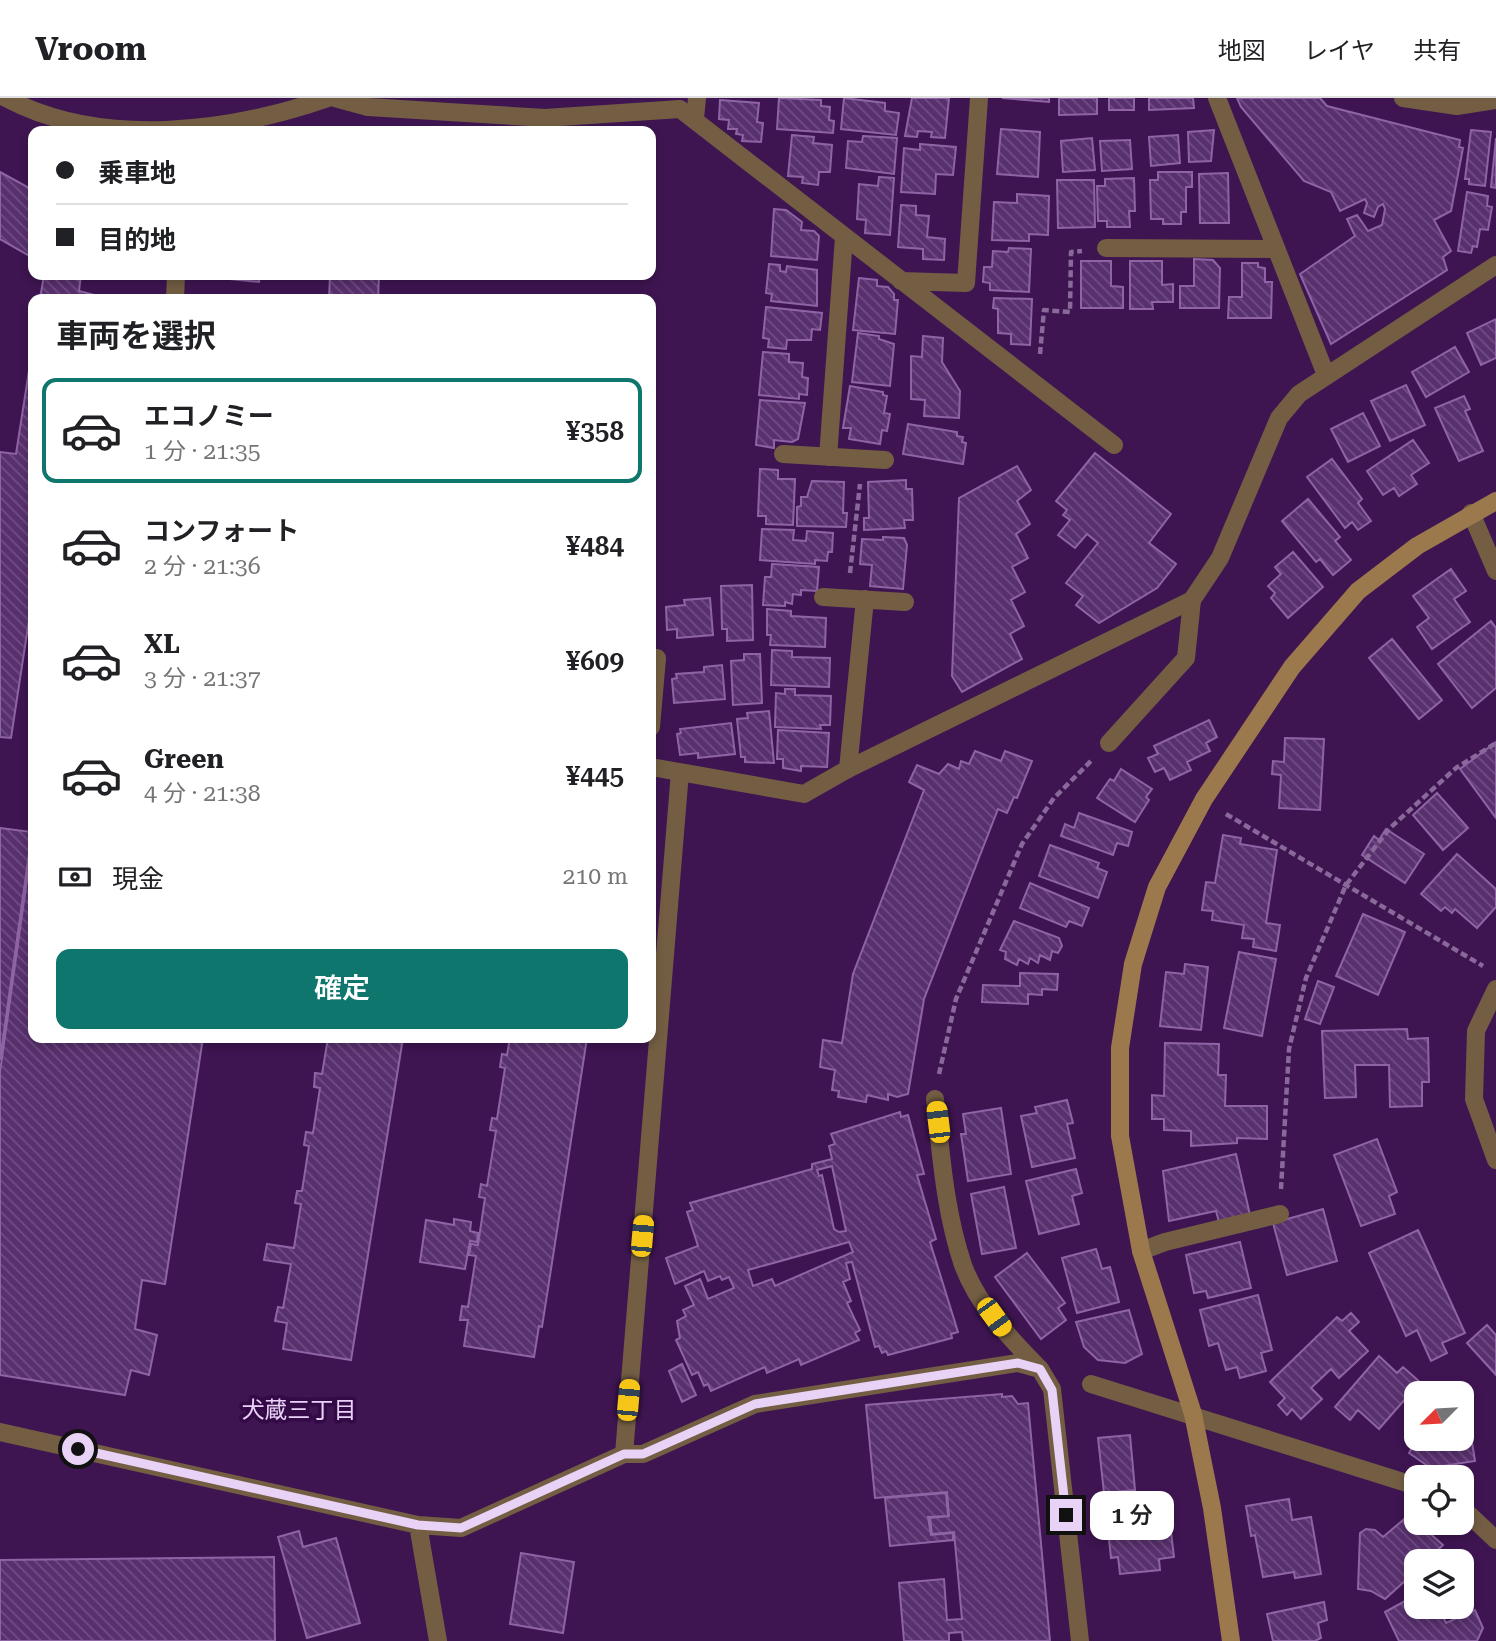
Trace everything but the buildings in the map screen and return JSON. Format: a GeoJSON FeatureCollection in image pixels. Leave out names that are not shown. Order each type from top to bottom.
{"type":"FeatureCollection","features":[{"type":"Feature","properties":{"kind":"street"},"geometry":{"type":"LineString","coordinates":[[6,98],[22,107],[96,126]]}},
{"type":"Feature","properties":{"kind":"street"},"geometry":{"type":"LineString","coordinates":[[214,126],[247,121],[328,98]]}},
{"type":"Feature","properties":{"kind":"street"},"geometry":{"type":"LineString","coordinates":[[335,98],[368,107],[545,124],[680,109],[1114,445]]}},
{"type":"Feature","properties":{"kind":"street"},"geometry":{"type":"LineString","coordinates":[[695,118],[697,98]]}},
{"type":"Feature","properties":{"kind":"street"},"geometry":{"type":"LineString","coordinates":[[901,281],[965,283],[979,98]]}},
{"type":"Feature","properties":{"kind":"street"},"geometry":{"type":"LineString","coordinates":[[1217,98],[1326,375]]}},
{"type":"Feature","properties":{"kind":"street"},"geometry":{"type":"LineString","coordinates":[[1403,98],[1457,106],[1496,100]]}},
{"type":"Feature","properties":{"kind":"street"},"geometry":{"type":"LineString","coordinates":[[828,457],[844,237]]}},
{"type":"Feature","properties":{"kind":"street"},"geometry":{"type":"LineString","coordinates":[[1105,248],[1276,249]]}},
{"type":"Feature","properties":{"kind":"street"},"geometry":{"type":"LineString","coordinates":[[1109,743],[1186,658],[1192,600],[1220,558],[1279,418],[1299,394],[1496,264]]}},
{"type":"Feature","properties":{"kind":"street"},"geometry":{"type":"LineString","coordinates":[[783,454],[885,460]]}},
{"type":"Feature","properties":{"kind":"street"},"geometry":{"type":"LineString","coordinates":[[1231,1641],[1212,1508],[1192,1414],[1141,1251],[1120,1136],[1121,1048],[1133,964],[1157,887],[1204,799],[1292,667],[1358,592],[1417,546],[1496,501]]}},
{"type":"Feature","properties":{"kind":"street"},"geometry":{"type":"LineString","coordinates":[[1471,513],[1496,571]]}},
{"type":"Feature","properties":{"kind":"street"},"geometry":{"type":"LineString","coordinates":[[824,597],[905,602]]}},
{"type":"Feature","properties":{"kind":"street"},"geometry":{"type":"LineString","coordinates":[[848,769],[856,598]]}},
{"type":"Feature","properties":{"kind":"street"},"geometry":{"type":"LineString","coordinates":[[656,769],[804,794],[848,769],[1192,600]]}},
{"type":"Feature","properties":{"kind":"street"},"geometry":{"type":"LineString","coordinates":[[656,670],[657,658]]}},
{"type":"Feature","properties":{"kind":"street"},"geometry":{"type":"LineString","coordinates":[[624,1454],[680,772]]}},
{"type":"Feature","properties":{"kind":"street"},"geometry":{"type":"LineString","coordinates":[[1496,989],[1476,1031],[1474,1099],[1496,1160]]}},
{"type":"Feature","properties":{"kind":"street"},"geometry":{"type":"LineString","coordinates":[[935,1099],[948,1206],[964,1266],[983,1302],[1005,1333],[1040,1369],[1052,1390],[1080,1641]]}},
{"type":"Feature","properties":{"kind":"street"},"geometry":{"type":"LineString","coordinates":[[1141,1251],[1165,1242],[1280,1214]]}},
{"type":"Feature","properties":{"kind":"street"},"geometry":{"type":"LineString","coordinates":[[0,1432],[418,1525],[461,1528],[624,1454],[643,1454],[755,1404],[1018,1363],[1040,1369]]}},
{"type":"Feature","properties":{"kind":"street"},"geometry":{"type":"LineString","coordinates":[[1091,1384],[1404,1482]]}},
{"type":"Feature","properties":{"kind":"street"},"geometry":{"type":"LineString","coordinates":[[1474,1519],[1496,1540]]}},
{"type":"Feature","properties":{"kind":"street"},"geometry":{"type":"LineString","coordinates":[[418,1525],[438,1641]]}},
{"type":"Feature","properties":{"kind":"path"},"geometry":{"type":"LineString","coordinates":[[1038,386],[1044,310],[1070,313],[1071,252],[1105,248]]}},
{"type":"Feature","properties":{"kind":"path"},"geometry":{"type":"LineString","coordinates":[[856,598],[862,459]]}},
{"type":"Feature","properties":{"kind":"path"},"geometry":{"type":"LineString","coordinates":[[935,1099],[956,999],[1022,844],[1054,798],[1109,743]]}},
{"type":"Feature","properties":{"kind":"path"},"geometry":{"type":"LineString","coordinates":[[1280,1214],[1289,1049],[1306,978],[1346,885],[1388,829],[1456,768],[1496,743]]}},
{"type":"Feature","properties":{"kind":"path"},"geometry":{"type":"LineString","coordinates":[[1204,799],[1485,967]]}},
{"type":"Feature","properties":{"kind":"district","name":"犬蔵三丁目"},"geometry":{"type":"Point","coordinates":[299,1410]}},
{"type":"Feature","properties":{"kind":"route"},"geometry":{"type":"LineString","coordinates":[[78,1449],[418,1525],[461,1528],[624,1454],[643,1454],[755,1404],[1018,1363],[1040,1369],[1052,1390],[1066,1515]]}}]}
